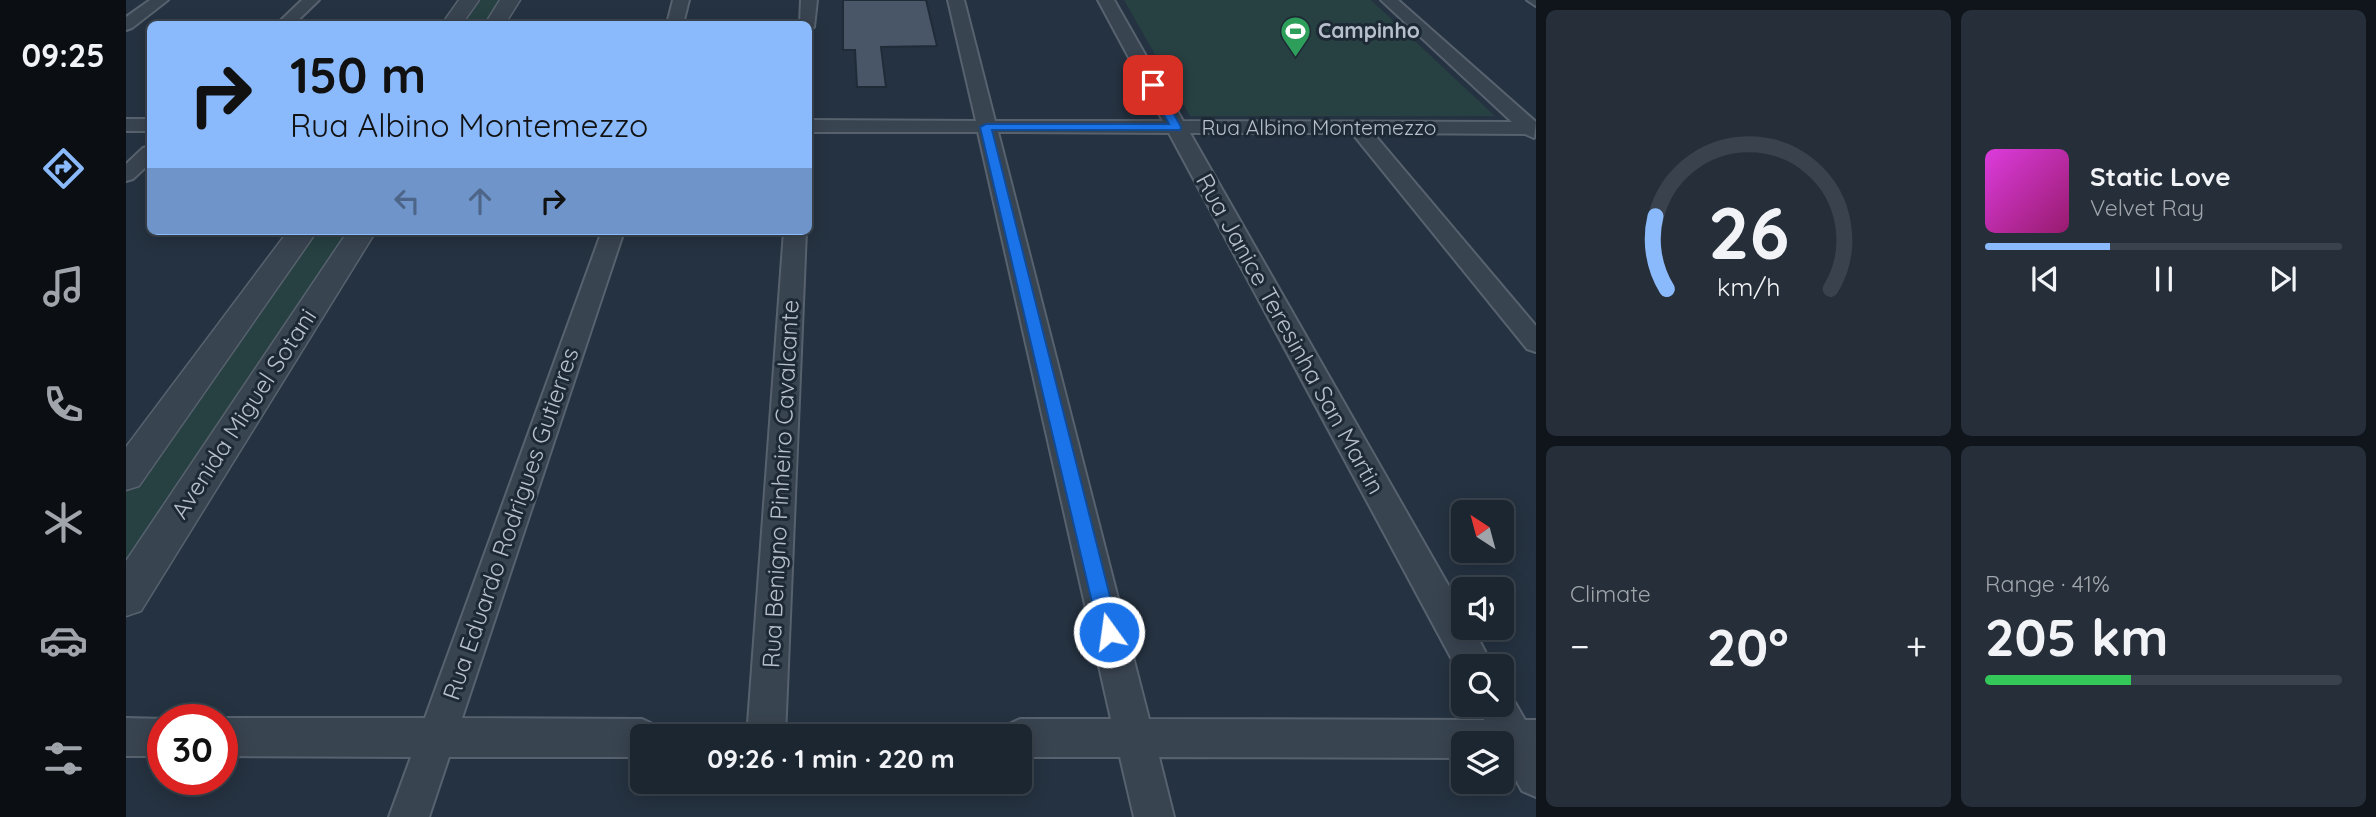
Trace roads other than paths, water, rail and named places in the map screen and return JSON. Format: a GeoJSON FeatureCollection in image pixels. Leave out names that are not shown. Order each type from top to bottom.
{"type":"FeatureCollection","features":[{"type":"Feature","properties":{"kind":"street"},"geometry":{"type":"LineString","coordinates":[[126,25],[160,0]]}},
{"type":"Feature","properties":{"kind":"street"},"geometry":{"type":"LineString","coordinates":[[288,21],[311,0]]}},
{"type":"Feature","properties":{"kind":"street"},"geometry":{"type":"LineString","coordinates":[[454,21],[469,0]]}},
{"type":"Feature","properties":{"kind":"street"},"geometry":{"type":"LineString","coordinates":[[497,21],[510,0]]}},
{"type":"Feature","properties":{"kind":"street"},"geometry":{"type":"LineString","coordinates":[[676,21],[681,0]]}},
{"type":"Feature","properties":{"kind":"street"},"geometry":{"type":"LineString","coordinates":[[807,21],[809,0]]}},
{"type":"Feature","properties":{"kind":"street"},"geometry":{"type":"LineString","coordinates":[[956,0],[1154,817]]}},
{"type":"Feature","properties":{"kind":"street","name":"Rua Janice Teresinha San Martin"},"geometry":{"type":"LineString","coordinates":[[1106,0],[1468,654]]}},
{"type":"Feature","properties":{"kind":"street"},"geometry":{"type":"LineString","coordinates":[[1390,0],[1534,130]]}},
{"type":"Feature","properties":{"kind":"street"},"geometry":{"type":"LineString","coordinates":[[126,125],[147,125]]}},
{"type":"Feature","properties":{"kind":"street","name":"Rua Albino Montemezzo"},"geometry":{"type":"LineString","coordinates":[[812,126],[1534,130]]}},
{"type":"Feature","properties":{"kind":"street"},"geometry":{"type":"LineString","coordinates":[[1358,128],[1536,342]]}},
{"type":"Feature","properties":{"kind":"street"},"geometry":{"type":"LineString","coordinates":[[126,175],[147,155]]}},
{"type":"Feature","properties":{"kind":"street"},"geometry":{"type":"LineString","coordinates":[[126,475],[300,235]]}},
{"type":"Feature","properties":{"kind":"street","name":"Avenida Miguel Sotani"},"geometry":{"type":"LineString","coordinates":[[126,597],[359,235]]}},
{"type":"Feature","properties":{"kind":"street","name":"Rua Eduardo Rodrigues Gutierres"},"geometry":{"type":"LineString","coordinates":[[409,817],[612,235]]}},
{"type":"Feature","properties":{"kind":"street","name":"Rua Benigno Pinheiro Cavalcante"},"geometry":{"type":"LineString","coordinates":[[767,724],[795,235]]}},
{"type":"Feature","properties":{"kind":"street"},"geometry":{"type":"LineString","coordinates":[[1506,717],[1525,739],[1536,777]]}},
{"type":"Feature","properties":{"kind":"street"},"geometry":{"type":"LineString","coordinates":[[126,737],[147,737]]}},
{"type":"Feature","properties":{"kind":"street"},"geometry":{"type":"LineString","coordinates":[[238,737],[630,738]]}},
{"type":"Feature","properties":{"kind":"street"},"geometry":{"type":"LineString","coordinates":[[1032,738],[1525,739]]}},
{"type":"Feature","properties":{"kind":"place","name":"Campinho"},"geometry":{"type":"Point","coordinates":[1295,58]}}]}
